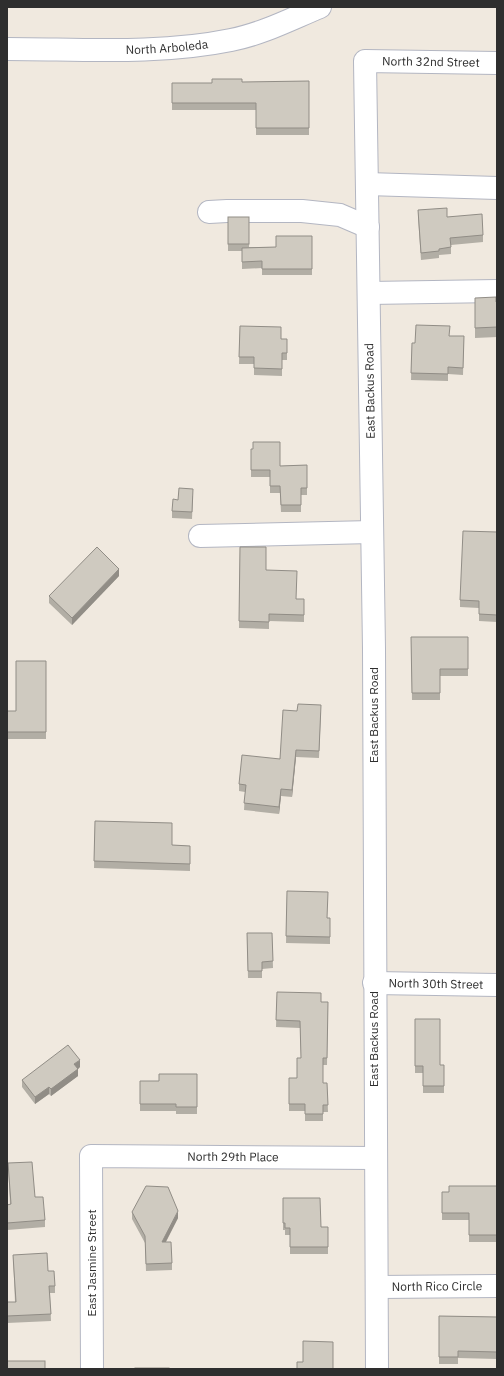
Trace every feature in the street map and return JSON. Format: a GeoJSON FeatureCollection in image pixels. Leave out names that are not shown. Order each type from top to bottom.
{"type":"FeatureCollection","features":[{"type":"Feature","properties":{"kind":"street","name":"North Arboleda"},"geometry":{"type":"LineString","coordinates":[[7,49],[147,49],[190,47],[233,40],[320,7]]}},
{"type":"Feature","properties":{"kind":"street","name":"North 32nd Street"},"geometry":{"type":"LineString","coordinates":[[365,61],[497,63]]}},
{"type":"Feature","properties":{"kind":"street","name":"East Backus Road"},"geometry":{"type":"LineString","coordinates":[[365,61],[372,532],[375,1158],[378,1287],[377,1369]]}},
{"type":"Feature","properties":{"kind":"street"},"geometry":{"type":"LineString","coordinates":[[367,184],[497,188]]}},
{"type":"Feature","properties":{"kind":"street"},"geometry":{"type":"LineString","coordinates":[[209,212],[302,211],[340,215],[368,226]]}},
{"type":"Feature","properties":{"kind":"street"},"geometry":{"type":"LineString","coordinates":[[369,292],[497,291]]}},
{"type":"Feature","properties":{"kind":"street"},"geometry":{"type":"LineString","coordinates":[[200,536],[372,532]]}},
{"type":"Feature","properties":{"kind":"street","name":"North 30th Street"},"geometry":{"type":"LineString","coordinates":[[374,983],[497,985]]}},
{"type":"Feature","properties":{"kind":"street","name":"North 29th Place"},"geometry":{"type":"LineString","coordinates":[[91,1156],[375,1158]]}},
{"type":"Feature","properties":{"kind":"street","name":"East Jasmine Street"},"geometry":{"type":"LineString","coordinates":[[91,1156],[92,1369]]}},
{"type":"Feature","properties":{"kind":"street","name":"North Rico Circle"},"geometry":{"type":"LineString","coordinates":[[378,1287],[497,1286]]}},
{"type":"Feature","properties":{"kind":"building"},"geometry":{"type":"Polygon","coordinates":[[[212,79],[242,79],[242,82],[309,81],[309,128],[256,128],[256,103],[172,103],[172,83],[212,83],[212,79]]]}},
{"type":"Feature","properties":{"kind":"building"},"geometry":{"type":"Polygon","coordinates":[[[447,208],[447,217],[482,214],[483,235],[450,238],[451,247],[439,249],[439,251],[421,253],[418,210],[447,208]]]}},
{"type":"Feature","properties":{"kind":"building"},"geometry":{"type":"Polygon","coordinates":[[[228,217],[249,217],[249,244],[228,244],[228,217]]]}},
{"type":"Feature","properties":{"kind":"building"},"geometry":{"type":"Polygon","coordinates":[[[276,236],[312,236],[312,269],[262,269],[262,261],[242,262],[242,248],[276,247],[276,236]]]}},
{"type":"Feature","properties":{"kind":"building"},"geometry":{"type":"Polygon","coordinates":[[[496,297],[497,327],[475,328],[475,298],[496,297]]]}},
{"type":"Feature","properties":{"kind":"building"},"geometry":{"type":"Polygon","coordinates":[[[416,325],[450,326],[449,336],[464,336],[463,368],[448,367],[448,374],[411,373],[412,343],[415,343],[416,325]]]}},
{"type":"Feature","properties":{"kind":"building"},"geometry":{"type":"Polygon","coordinates":[[[240,326],[281,327],[281,339],[287,339],[287,353],[282,353],[282,369],[254,368],[254,357],[239,357],[240,326]]]}},
{"type":"Feature","properties":{"kind":"building"},"geometry":{"type":"Polygon","coordinates":[[[253,442],[280,442],[280,466],[307,465],[307,488],[301,488],[301,505],[281,505],[280,486],[270,486],[270,470],[251,470],[251,449],[253,449],[253,442]]]}},
{"type":"Feature","properties":{"kind":"building"},"geometry":{"type":"Polygon","coordinates":[[[179,488],[193,489],[192,512],[172,511],[173,499],[178,500],[179,488]]]}},
{"type":"Feature","properties":{"kind":"building"},"geometry":{"type":"Polygon","coordinates":[[[463,531],[497,532],[497,615],[479,614],[479,601],[460,600],[463,531]]]}},
{"type":"Feature","properties":{"kind":"building"},"geometry":{"type":"Polygon","coordinates":[[[97,547],[119,569],[72,618],[49,596],[97,547]]]}},
{"type":"Feature","properties":{"kind":"building"},"geometry":{"type":"Polygon","coordinates":[[[240,547],[266,547],[266,570],[297,571],[296,599],[304,599],[304,615],[269,614],[269,622],[239,621],[240,547]]]}},
{"type":"Feature","properties":{"kind":"building"},"geometry":{"type":"Polygon","coordinates":[[[411,637],[468,637],[468,669],[440,669],[440,693],[412,693],[411,637]]]}},
{"type":"Feature","properties":{"kind":"building"},"geometry":{"type":"Polygon","coordinates":[[[16,661],[46,661],[46,732],[7,732],[7,711],[16,711],[16,661]]]}},
{"type":"Feature","properties":{"kind":"building"},"geometry":{"type":"Polygon","coordinates":[[[298,704],[321,705],[319,751],[296,750],[292,790],[281,789],[279,807],[244,803],[246,785],[239,784],[242,755],[280,759],[283,710],[297,711],[298,704]]]}},
{"type":"Feature","properties":{"kind":"building"},"geometry":{"type":"Polygon","coordinates":[[[95,821],[172,823],[172,845],[190,846],[190,864],[94,861],[95,821]]]}},
{"type":"Feature","properties":{"kind":"building"},"geometry":{"type":"Polygon","coordinates":[[[287,891],[328,892],[327,918],[330,918],[330,937],[286,936],[287,891]]]}},
{"type":"Feature","properties":{"kind":"building"},"geometry":{"type":"Polygon","coordinates":[[[247,933],[272,933],[273,961],[262,962],[262,971],[248,971],[247,933]]]}},
{"type":"Feature","properties":{"kind":"building"},"geometry":{"type":"Polygon","coordinates":[[[277,992],[321,993],[321,1002],[328,1002],[327,1058],[323,1058],[323,1083],[327,1083],[328,1105],[323,1105],[323,1114],[305,1114],[305,1104],[289,1104],[289,1078],[297,1078],[297,1058],[301,1058],[300,1021],[276,1020],[277,992]]]}},
{"type":"Feature","properties":{"kind":"building"},"geometry":{"type":"Polygon","coordinates":[[[415,1019],[440,1019],[440,1065],[444,1065],[444,1086],[423,1086],[423,1066],[415,1066],[415,1019]]]}},
{"type":"Feature","properties":{"kind":"building"},"geometry":{"type":"Polygon","coordinates":[[[68,1045],[80,1060],[74,1064],[78,1069],[51,1089],[49,1087],[35,1097],[22,1080],[68,1045]]]}},
{"type":"Feature","properties":{"kind":"building"},"geometry":{"type":"Polygon","coordinates":[[[159,1074],[197,1074],[197,1107],[176,1107],[176,1104],[140,1104],[140,1081],[159,1081],[159,1074]]]}},
{"type":"Feature","properties":{"kind":"building"},"geometry":{"type":"Polygon","coordinates":[[[32,1162],[35,1197],[43,1197],[45,1220],[7,1223],[7,1205],[11,1204],[8,1163],[32,1162]]]}},
{"type":"Feature","properties":{"kind":"building"},"geometry":{"type":"Polygon","coordinates":[[[146,1186],[168,1187],[178,1211],[162,1242],[171,1242],[172,1263],[146,1264],[145,1236],[132,1212],[146,1186]]]}},
{"type":"Feature","properties":{"kind":"building"},"geometry":{"type":"Polygon","coordinates":[[[449,1186],[497,1186],[497,1235],[469,1235],[469,1213],[442,1213],[442,1192],[449,1192],[449,1186]]]}},
{"type":"Feature","properties":{"kind":"building"},"geometry":{"type":"Polygon","coordinates":[[[283,1198],[320,1198],[321,1227],[328,1227],[328,1247],[290,1247],[290,1228],[285,1228],[285,1223],[283,1223],[283,1198]]]}},
{"type":"Feature","properties":{"kind":"building"},"geometry":{"type":"Polygon","coordinates":[[[47,1253],[48,1271],[54,1271],[55,1286],[49,1286],[51,1314],[7,1316],[7,1302],[16,1302],[13,1255],[47,1253]]]}},
{"type":"Feature","properties":{"kind":"building"},"geometry":{"type":"Polygon","coordinates":[[[439,1316],[497,1317],[497,1352],[458,1351],[458,1357],[439,1357],[439,1316]]]}},
{"type":"Feature","properties":{"kind":"building"},"geometry":{"type":"Polygon","coordinates":[[[303,1341],[333,1342],[333,1369],[297,1369],[297,1362],[303,1362],[303,1341]]]}},
{"type":"Feature","properties":{"kind":"building"},"geometry":{"type":"Polygon","coordinates":[[[7,1361],[45,1361],[45,1369],[7,1369],[7,1361]]]}},
{"type":"Feature","properties":{"kind":"building"},"geometry":{"type":"Polygon","coordinates":[[[169,1368],[169,1369],[135,1369],[169,1368]]]}}]}
